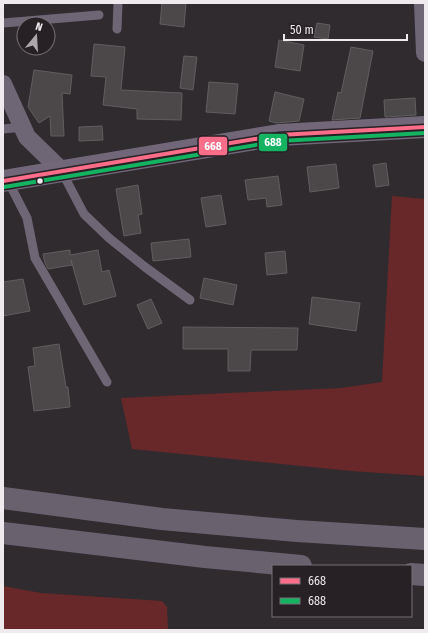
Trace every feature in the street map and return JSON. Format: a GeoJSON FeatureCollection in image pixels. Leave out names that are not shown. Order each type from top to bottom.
{"type":"FeatureCollection","features":[{"type":"Feature","properties":{"kind":"highway"},"geometry":{"type":"LineString","coordinates":[[3,498],[170,519],[297,531],[425,539]]}},
{"type":"Feature","properties":{"kind":"highway"},"geometry":{"type":"LineString","coordinates":[[3,533],[205,558],[289,565]]}},
{"type":"Feature","properties":{"kind":"highway"},"geometry":{"type":"LineString","coordinates":[[412,574],[425,575]]}},
{"type":"Feature","properties":{"kind":"street"},"geometry":{"type":"LineString","coordinates":[[423,3],[425,53]]}},
{"type":"Feature","properties":{"kind":"street"},"geometry":{"type":"LineString","coordinates":[[3,84],[28,136],[62,171]]}},
{"type":"Feature","properties":{"kind":"street"},"geometry":{"type":"LineString","coordinates":[[5,181],[279,135],[425,127]]}},
{"type":"Feature","properties":{"kind":"lane"},"geometry":{"type":"LineString","coordinates":[[117,29],[118,3]]}},
{"type":"Feature","properties":{"kind":"lane"},"geometry":{"type":"LineString","coordinates":[[3,23],[99,15]]}},
{"type":"Feature","properties":{"kind":"lane"},"geometry":{"type":"LineString","coordinates":[[3,129],[23,128]]}},
{"type":"Feature","properties":{"kind":"lane"},"geometry":{"type":"LineString","coordinates":[[62,171],[84,214],[145,267],[190,300]]}},
{"type":"Feature","properties":{"kind":"lane"},"geometry":{"type":"LineString","coordinates":[[5,181],[27,218],[35,258],[107,382]]}},
{"type":"Feature","properties":{"kind":"shaded area"},"geometry":{"type":"Polygon","coordinates":[[[392,196],[425,199],[425,476],[351,471],[132,449],[121,398],[341,388],[382,382],[392,196]]]}},
{"type":"Feature","properties":{"kind":"shaded area"},"geometry":{"type":"Polygon","coordinates":[[[3,586],[41,593],[162,601],[167,607],[168,630],[3,630],[3,586]]]}},
{"type":"Feature","properties":{"kind":"building"},"geometry":{"type":"Polygon","coordinates":[[[162,3],[186,3],[184,27],[160,24],[162,3]]]}},
{"type":"Feature","properties":{"kind":"building"},"geometry":{"type":"Polygon","coordinates":[[[317,23],[330,25],[328,39],[314,37],[317,23]]]}},
{"type":"Feature","properties":{"kind":"building"},"geometry":{"type":"Polygon","coordinates":[[[279,40],[304,45],[300,71],[275,67],[279,40]]]}},
{"type":"Feature","properties":{"kind":"building"},"geometry":{"type":"Polygon","coordinates":[[[94,44],[125,47],[121,90],[182,93],[181,120],[137,119],[137,109],[103,105],[106,77],[91,76],[94,44]]]}},
{"type":"Feature","properties":{"kind":"building"},"geometry":{"type":"Polygon","coordinates":[[[351,47],[373,51],[360,118],[332,120],[338,92],[341,93],[351,47]]]}},
{"type":"Feature","properties":{"kind":"building"},"geometry":{"type":"Polygon","coordinates":[[[184,56],[197,57],[193,90],[180,88],[184,56]]]}},
{"type":"Feature","properties":{"kind":"building"},"geometry":{"type":"Polygon","coordinates":[[[34,70],[72,75],[70,94],[62,93],[64,136],[51,136],[50,116],[39,123],[28,107],[34,70]]]}},
{"type":"Feature","properties":{"kind":"building"},"geometry":{"type":"Polygon","coordinates":[[[209,82],[238,84],[235,114],[206,112],[209,82]]]}},
{"type":"Feature","properties":{"kind":"building"},"geometry":{"type":"Polygon","coordinates":[[[275,92],[304,99],[299,121],[276,123],[269,121],[275,92]]]}},
{"type":"Feature","properties":{"kind":"building"},"geometry":{"type":"Polygon","coordinates":[[[415,98],[416,115],[385,117],[384,100],[415,98]]]}},
{"type":"Feature","properties":{"kind":"building"},"geometry":{"type":"Polygon","coordinates":[[[102,126],[103,140],[79,141],[79,127],[102,126]]]}},
{"type":"Feature","properties":{"kind":"building"},"geometry":{"type":"Polygon","coordinates":[[[386,163],[389,185],[376,187],[373,165],[386,163]]]}},
{"type":"Feature","properties":{"kind":"building"},"geometry":{"type":"Polygon","coordinates":[[[336,164],[339,188],[310,192],[307,167],[336,164]]]}},
{"type":"Feature","properties":{"kind":"building"},"geometry":{"type":"Polygon","coordinates":[[[278,176],[282,205],[267,207],[266,198],[248,200],[245,180],[278,176]]]}},
{"type":"Feature","properties":{"kind":"building"},"geometry":{"type":"Polygon","coordinates":[[[138,185],[142,214],[138,215],[141,233],[124,236],[116,189],[138,185]]]}},
{"type":"Feature","properties":{"kind":"building"},"geometry":{"type":"Polygon","coordinates":[[[221,195],[226,224],[206,227],[201,198],[221,195]]]}},
{"type":"Feature","properties":{"kind":"building"},"geometry":{"type":"Polygon","coordinates":[[[189,239],[191,257],[153,261],[151,243],[189,239]]]}},
{"type":"Feature","properties":{"kind":"building"},"geometry":{"type":"Polygon","coordinates":[[[70,250],[70,255],[98,250],[102,272],[109,270],[116,296],[84,305],[71,260],[72,265],[48,269],[43,254],[70,250]]]}},
{"type":"Feature","properties":{"kind":"building"},"geometry":{"type":"Polygon","coordinates":[[[285,251],[287,273],[267,275],[265,253],[285,251]]]}},
{"type":"Feature","properties":{"kind":"building"},"geometry":{"type":"Polygon","coordinates":[[[204,278],[237,285],[233,305],[200,298],[204,278]]]}},
{"type":"Feature","properties":{"kind":"building"},"geometry":{"type":"Polygon","coordinates":[[[23,279],[30,311],[3,316],[3,282],[23,279]]]}},
{"type":"Feature","properties":{"kind":"building"},"geometry":{"type":"Polygon","coordinates":[[[312,297],[360,303],[356,331],[309,324],[312,297]]]}},
{"type":"Feature","properties":{"kind":"building"},"geometry":{"type":"Polygon","coordinates":[[[151,299],[162,323],[148,329],[137,305],[151,299]]]}},
{"type":"Feature","properties":{"kind":"building"},"geometry":{"type":"Polygon","coordinates":[[[183,327],[298,328],[297,350],[251,350],[250,371],[228,371],[228,349],[183,349],[183,327]]]}},
{"type":"Feature","properties":{"kind":"building"},"geometry":{"type":"Polygon","coordinates":[[[59,344],[66,387],[68,387],[70,407],[34,411],[28,367],[35,366],[33,348],[59,344]]]}},
{"type":"Feature","properties":{"kind":"transit line","name":"668"},"geometry":{"type":"LineString","coordinates":[[3,181],[279,135],[425,127]]}},
{"type":"Feature","properties":{"kind":"transit line","name":"688"},"geometry":{"type":"LineString","coordinates":[[4,187],[280,141],[425,133]]}}]}
